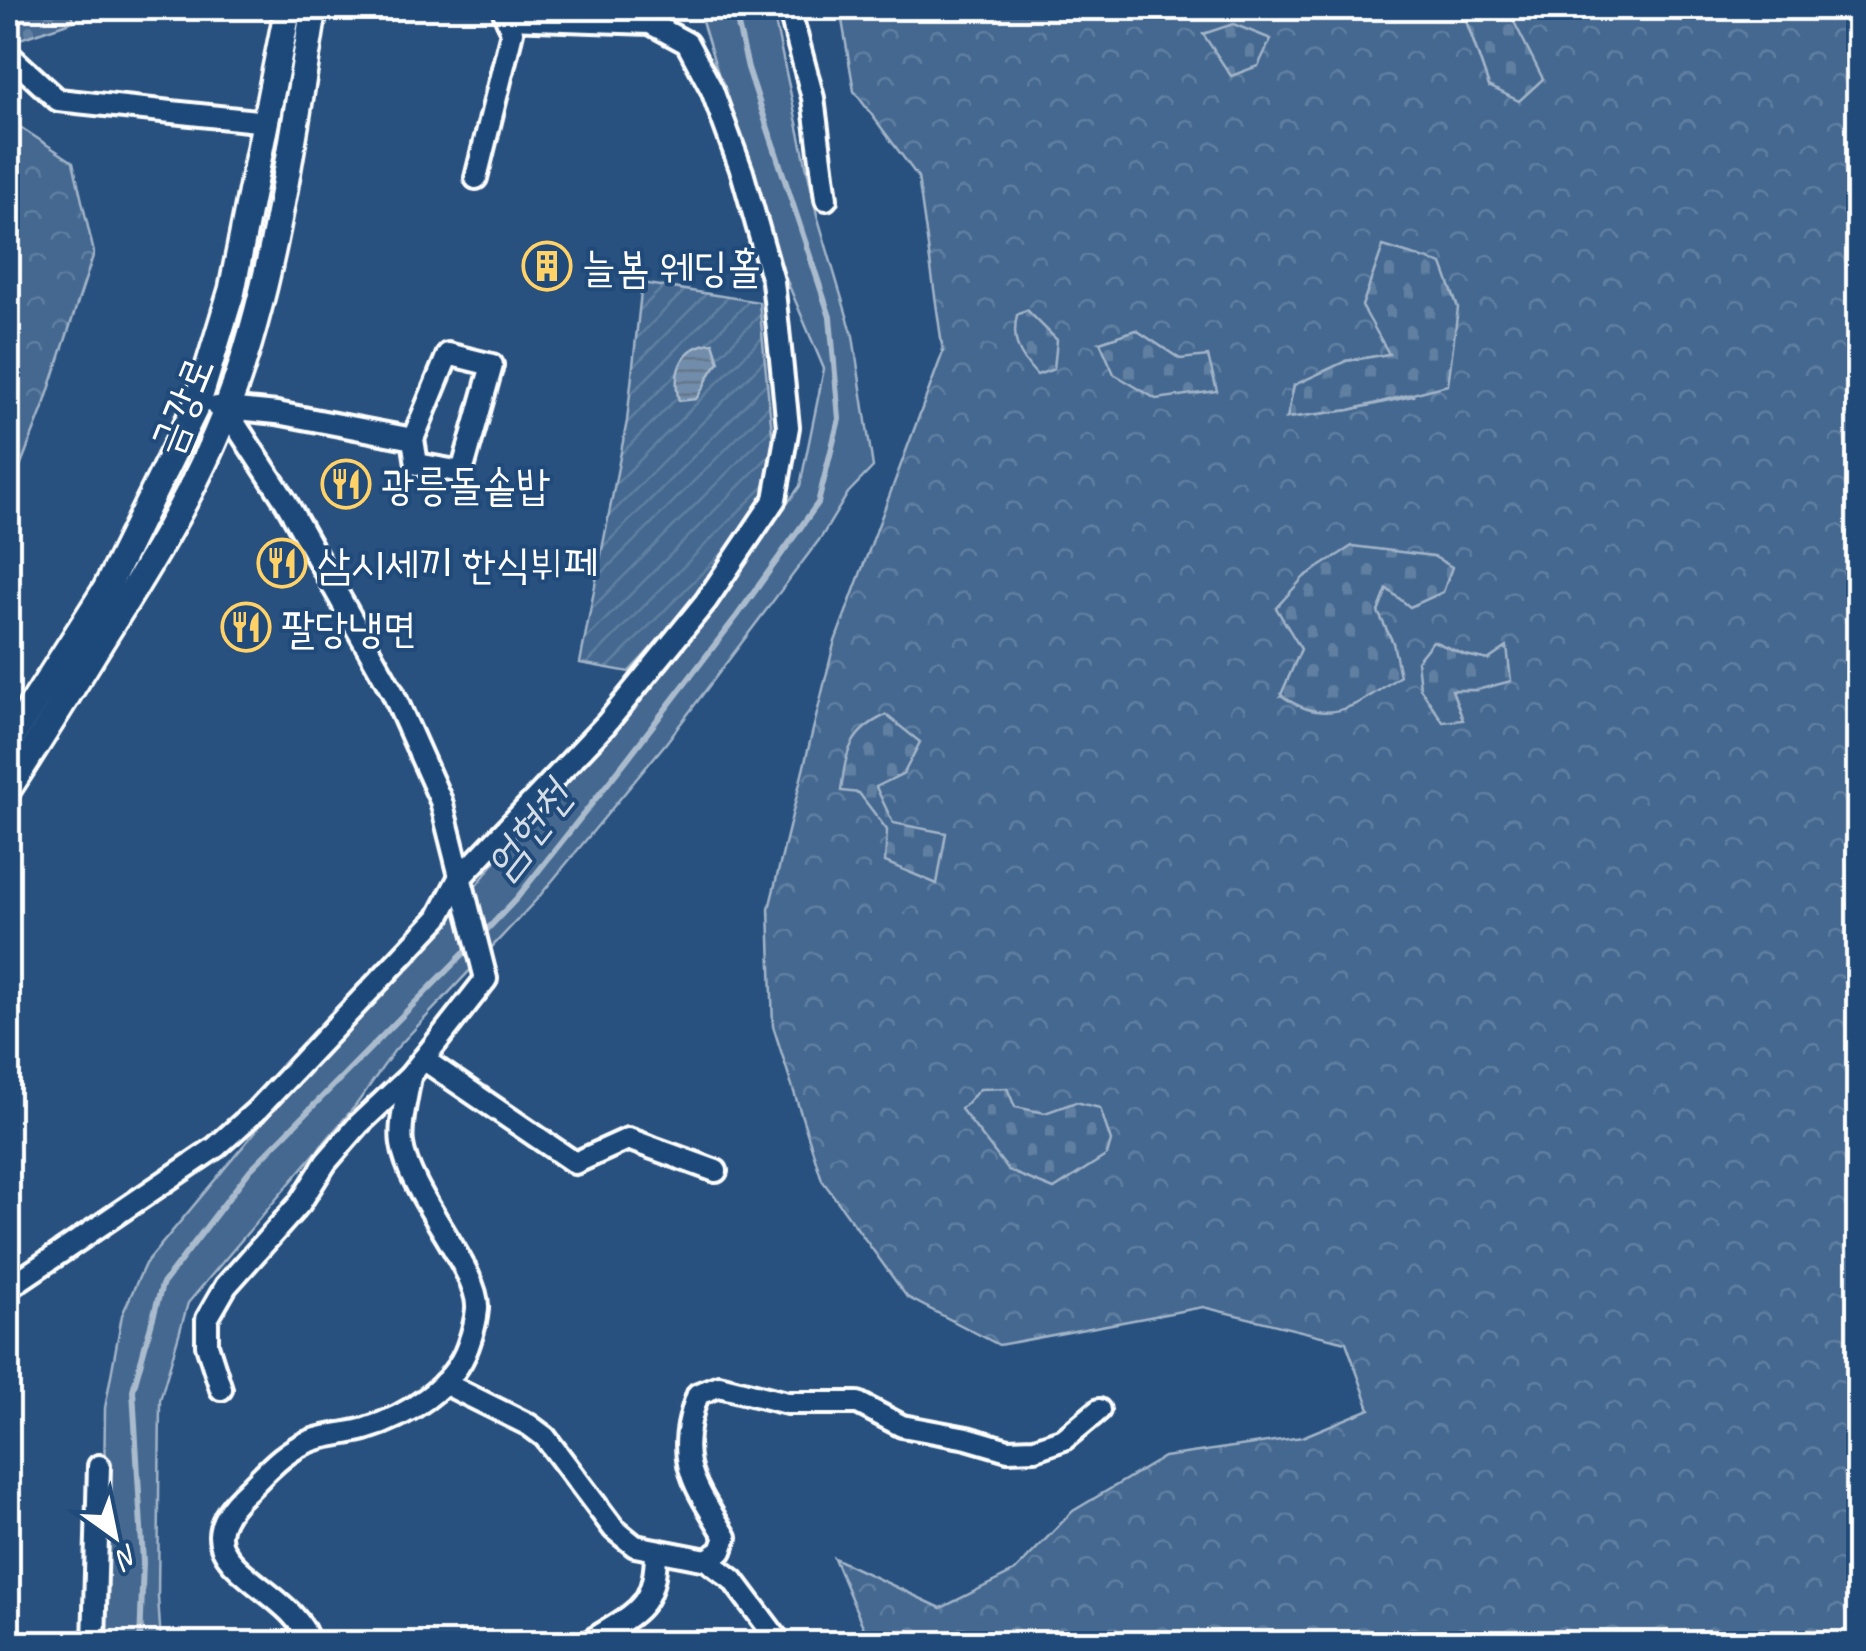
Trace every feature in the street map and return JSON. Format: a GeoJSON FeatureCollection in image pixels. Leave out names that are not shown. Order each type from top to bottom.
{"type":"FeatureCollection","features":[{"type":"Feature","properties":{"kind":"main road","name":"금강로"},"geometry":{"type":"LineString","coordinates":[[8,744],[106,589],[198,402],[232,290],[288,8]]}},
{"type":"Feature","properties":{"kind":"main road","name":"금강로"},"geometry":{"type":"LineString","coordinates":[[8,789],[158,547],[226,410],[248,345],[275,230],[314,8]]}},
{"type":"Feature","properties":{"kind":"street"},"geometry":{"type":"LineString","coordinates":[[789,8],[813,98],[826,200]]}},
{"type":"Feature","properties":{"kind":"street"},"geometry":{"type":"LineString","coordinates":[[8,1288],[216,1146],[255,1112],[438,918],[458,880],[606,724],[706,601],[774,499],[788,427],[772,281],[742,172],[712,90],[687,42],[650,23],[504,13],[512,32],[476,178]]}},
{"type":"Feature","properties":{"kind":"street"},"geometry":{"type":"LineString","coordinates":[[8,54],[58,100],[267,122]]}},
{"type":"Feature","properties":{"kind":"street"},"geometry":{"type":"LineString","coordinates":[[448,354],[492,365],[462,472],[417,464],[413,439],[448,354]]}},
{"type":"Feature","properties":{"kind":"street"},"geometry":{"type":"LineString","coordinates":[[198,402],[226,410],[276,413],[413,439]]}},
{"type":"Feature","properties":{"kind":"street"},"geometry":{"type":"LineString","coordinates":[[221,1389],[207,1345],[207,1319],[226,1286],[300,1203],[326,1162],[416,1068],[486,980],[441,802],[393,693],[286,502],[226,410]]}},
{"type":"Feature","properties":{"kind":"street"},"geometry":{"type":"LineString","coordinates":[[416,1068],[575,1163],[628,1139],[716,1172]]}},
{"type":"Feature","properties":{"kind":"street"},"geometry":{"type":"LineString","coordinates":[[309,1644],[307,1632],[223,1550],[220,1533],[229,1509],[278,1460],[311,1440],[365,1430],[403,1415],[456,1373],[468,1346],[478,1306],[468,1274],[416,1185],[401,1143],[416,1068]]}},
{"type":"Feature","properties":{"kind":"street"},"geometry":{"type":"LineString","coordinates":[[444,1383],[530,1425],[545,1437],[614,1530],[636,1546],[707,1560],[733,1580],[781,1644]]}},
{"type":"Feature","properties":{"kind":"street"},"geometry":{"type":"LineString","coordinates":[[707,1560],[722,1550],[726,1537],[687,1464],[685,1428],[698,1394],[708,1390],[720,1386],[787,1403],[858,1403],[902,1426],[1008,1450],[1035,1449],[1064,1439],[1099,1410]]}},
{"type":"Feature","properties":{"kind":"street"},"geometry":{"type":"LineString","coordinates":[[94,1644],[99,1466]]}},
{"type":"Feature","properties":{"kind":"street"},"geometry":{"type":"LineString","coordinates":[[586,1644],[646,1604],[656,1582],[656,1551]]}},
{"type":"Feature","properties":{"kind":"green space"},"geometry":{"type":"Polygon","coordinates":[[[8,8],[71,8],[74,21],[8,43],[8,8]]]}},
{"type":"Feature","properties":{"kind":"green space"},"geometry":{"type":"Polygon","coordinates":[[[698,8],[772,8],[817,215],[853,336],[873,467],[848,493],[822,536],[666,743],[538,898],[394,1051],[356,1105],[188,1303],[160,1400],[161,1643],[98,1644],[105,1408],[122,1315],[145,1264],[289,1091],[418,959],[521,829],[669,667],[800,486],[824,369],[768,236],[698,8]]]}},
{"type":"Feature","properties":{"kind":"green space"},"geometry":{"type":"Polygon","coordinates":[[[840,8],[1465,8],[1463,12],[1489,86],[1516,29],[1507,8],[1858,8],[1858,1643],[870,1643],[834,1558],[941,1608],[1015,1571],[1073,1511],[1164,1457],[1302,1437],[1370,1409],[1346,1342],[1203,1307],[999,1345],[907,1297],[822,1180],[773,1026],[769,909],[834,644],[943,352],[918,177],[854,91],[840,8]],[[1136,330],[1100,342],[1180,359],[1136,330]],[[1389,354],[1345,361],[1287,418],[1413,396],[1389,354]],[[1406,555],[1301,650],[1281,695],[1393,643],[1378,612],[1387,588],[1433,556],[1406,555]],[[1507,648],[1488,660],[1465,655],[1452,690],[1477,690],[1507,648]]]}},
{"type":"Feature","properties":{"kind":"green space"},"geometry":{"type":"Polygon","coordinates":[[[1465,8],[1507,8],[1543,79],[1519,101],[1489,86],[1465,8]]]}},
{"type":"Feature","properties":{"kind":"green space"},"geometry":{"type":"Polygon","coordinates":[[[1233,24],[1271,39],[1258,66],[1231,76],[1203,34],[1233,24]]]}},
{"type":"Feature","properties":{"kind":"green space"},"geometry":{"type":"Polygon","coordinates":[[[8,119],[73,162],[94,253],[43,408],[8,497],[8,119]]]}},
{"type":"Feature","properties":{"kind":"green space"},"geometry":{"type":"Polygon","coordinates":[[[1383,246],[1442,264],[1458,308],[1448,385],[1349,410],[1287,418],[1294,385],[1346,361],[1389,354],[1362,306],[1383,246]]]}},
{"type":"Feature","properties":{"kind":"green space"},"geometry":{"type":"Polygon","coordinates":[[[642,283],[759,302],[774,453],[762,503],[693,602],[629,672],[580,663],[627,421],[642,283]]]}},
{"type":"Feature","properties":{"kind":"green space"},"geometry":{"type":"Polygon","coordinates":[[[1027,310],[1057,340],[1054,369],[1037,375],[1021,355],[1016,340],[1017,315],[1027,310]]]}},
{"type":"Feature","properties":{"kind":"green space"},"geometry":{"type":"Polygon","coordinates":[[[1136,330],[1180,359],[1208,356],[1217,391],[1156,399],[1114,374],[1100,342],[1136,330]]]}},
{"type":"Feature","properties":{"kind":"green space"},"geometry":{"type":"Polygon","coordinates":[[[1352,546],[1433,556],[1452,567],[1443,592],[1410,607],[1387,589],[1378,612],[1393,643],[1400,676],[1357,704],[1328,712],[1314,711],[1281,695],[1301,649],[1276,608],[1304,577],[1352,546]]]}},
{"type":"Feature","properties":{"kind":"green space"},"geometry":{"type":"Polygon","coordinates":[[[1433,641],[1488,660],[1507,647],[1511,681],[1477,690],[1452,690],[1463,720],[1443,722],[1420,688],[1417,661],[1433,641]]]}},
{"type":"Feature","properties":{"kind":"green space"},"geometry":{"type":"Polygon","coordinates":[[[886,715],[920,742],[904,773],[876,787],[893,823],[946,833],[937,884],[885,862],[887,830],[859,793],[841,791],[856,737],[886,715]]]}},
{"type":"Feature","properties":{"kind":"green space"},"geometry":{"type":"Polygon","coordinates":[[[1007,1088],[1015,1107],[1045,1113],[1076,1102],[1100,1108],[1111,1141],[1107,1155],[1054,1189],[1009,1171],[961,1109],[980,1089],[1007,1088]]]}},
{"type":"Feature","properties":{"kind":"shaded area"},"geometry":{"type":"Polygon","coordinates":[[[713,343],[719,362],[696,399],[679,401],[677,380],[681,362],[693,349],[713,343]]]}},
{"type":"Feature","properties":{"kind":"waterway","name":"엄현천"},"geometry":{"type":"LineString","coordinates":[[481,936],[517,898],[624,763],[818,503],[839,419],[830,317],[748,68],[734,8]]}},
{"type":"Feature","properties":{"kind":"waterway","name":"엄현천"},"geometry":{"type":"LineString","coordinates":[[140,1644],[143,1562],[133,1390],[162,1285],[250,1170],[472,945]]}},
{"type":"Feature","properties":{"kind":"place","name":"늘봄 웨딩홀"},"geometry":{"type":"Point","coordinates":[547,266]}},
{"type":"Feature","properties":{"kind":"place","name":"광릉돌솥밥"},"geometry":{"type":"Point","coordinates":[346,484]}},
{"type":"Feature","properties":{"kind":"place","name":"삼시세끼 한식뷔페"},"geometry":{"type":"Point","coordinates":[282,563]}},
{"type":"Feature","properties":{"kind":"place","name":"팔당냉면"},"geometry":{"type":"Point","coordinates":[246,627]}}]}
